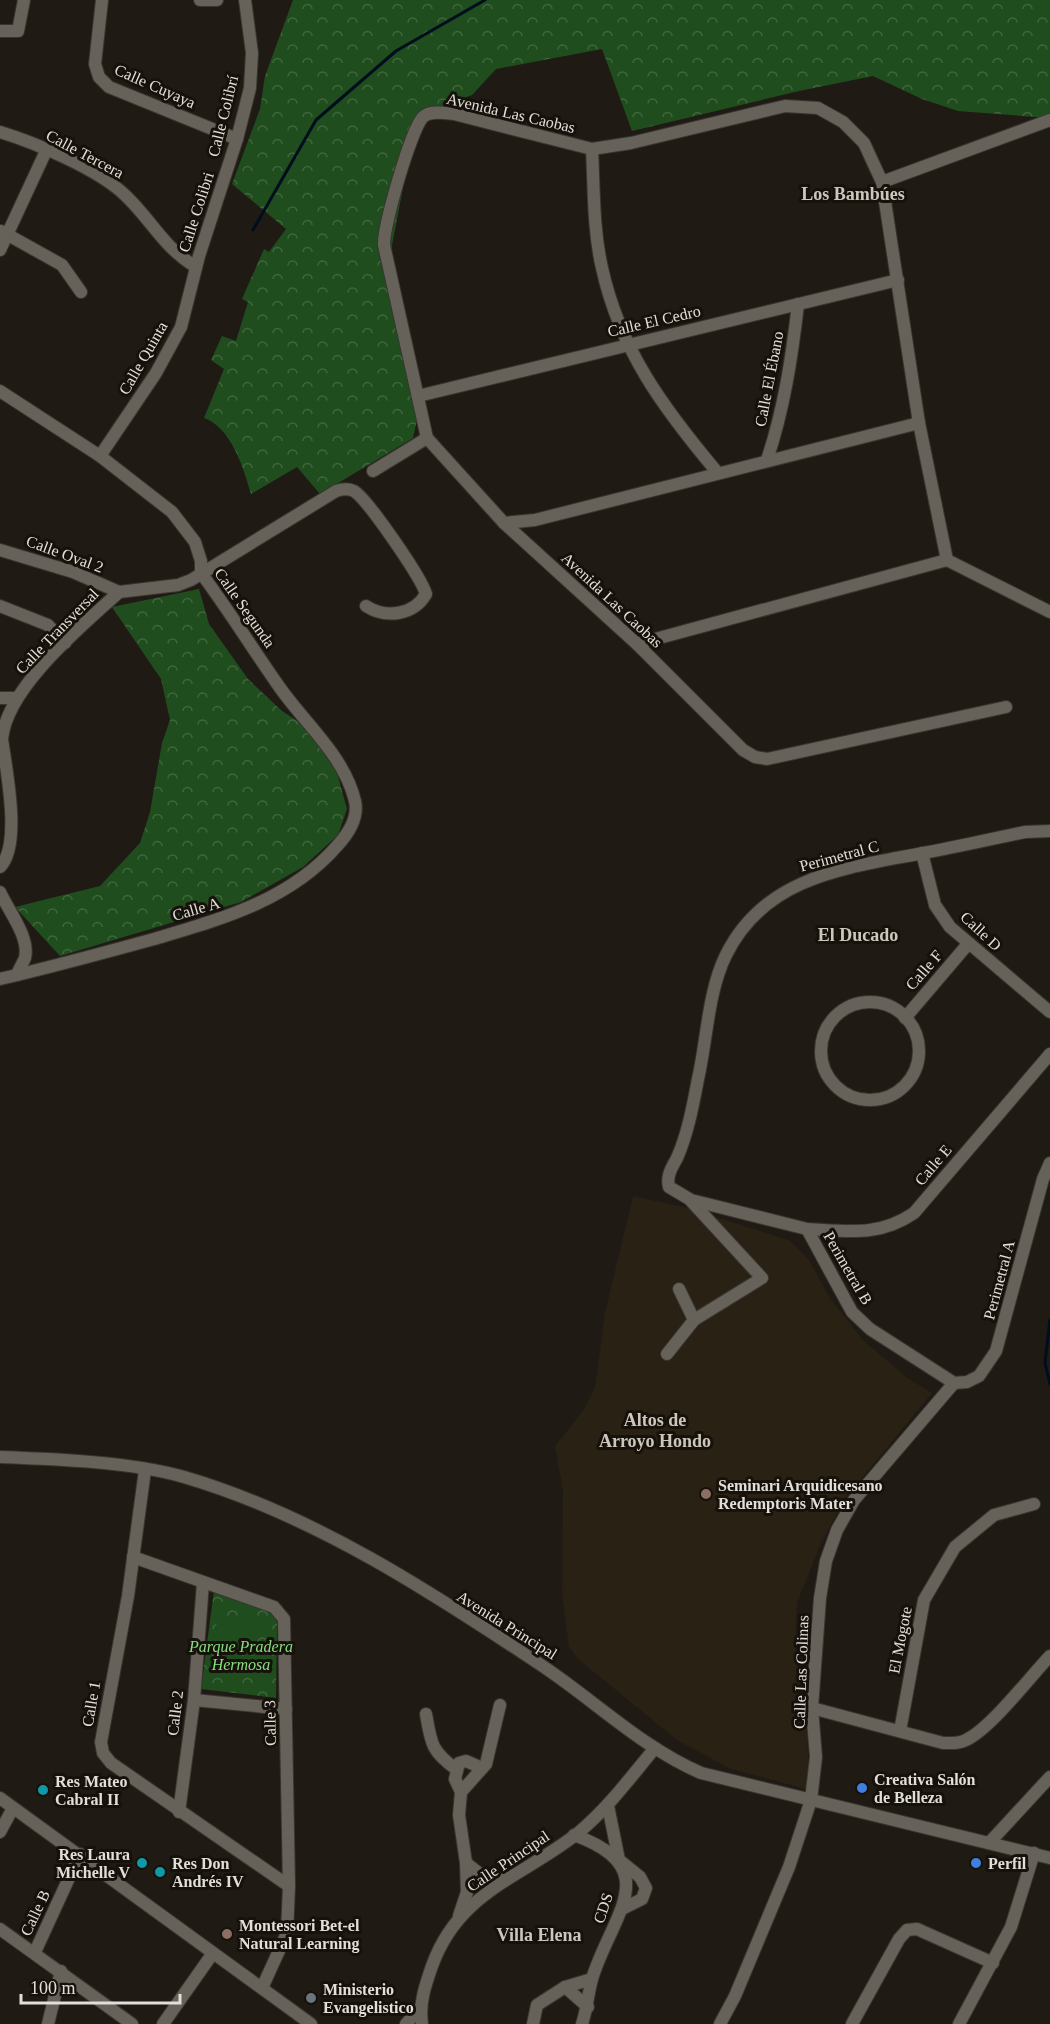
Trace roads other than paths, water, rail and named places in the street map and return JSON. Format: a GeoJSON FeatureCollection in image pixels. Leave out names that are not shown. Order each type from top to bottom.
{"type":"FeatureCollection","features":[{"type":"Feature","properties":{"kind":"street"},"geometry":{"type":"LineString","coordinates":[[0,31],[18,31],[24,0]]}},
{"type":"Feature","properties":{"kind":"street","name":"Calle Cuyaya"},"geometry":{"type":"LineString","coordinates":[[102,0],[95,64],[99,77],[109,87],[237,139]]}},
{"type":"Feature","properties":{"kind":"street"},"geometry":{"type":"LineString","coordinates":[[200,0],[217,0]]}},
{"type":"Feature","properties":{"kind":"street","name":"Calle Colibrí"},"geometry":{"type":"LineString","coordinates":[[228,168],[250,88],[252,53],[245,0]]}},
{"type":"Feature","properties":{"kind":"street","name":"Avenida Las Caobas"},"geometry":{"type":"LineString","coordinates":[[947,560],[919,423],[882,182],[864,142],[843,122],[818,108],[785,106],[632,143],[592,149],[454,114],[431,113],[422,118],[410,142],[383,235],[427,438],[504,522],[637,644],[743,750],[755,757],[767,759],[1006,707]]}},
{"type":"Feature","properties":{"kind":"street"},"geometry":{"type":"LineString","coordinates":[[882,182],[1050,120]]}},
{"type":"Feature","properties":{"kind":"street","name":"Calle Tercera"},"geometry":{"type":"LineString","coordinates":[[0,132],[108,181],[128,198],[175,254],[196,267]]}},
{"type":"Feature","properties":{"kind":"street"},"geometry":{"type":"LineString","coordinates":[[592,149],[596,231],[601,267],[613,310],[645,379],[672,418],[717,472]]}},
{"type":"Feature","properties":{"kind":"street"},"geometry":{"type":"LineString","coordinates":[[0,250],[4,232],[46,151]]}},
{"type":"Feature","properties":{"kind":"street","name":"Calle Colibri"},"geometry":{"type":"LineString","coordinates":[[196,267],[228,168]]}},
{"type":"Feature","properties":{"kind":"street"},"geometry":{"type":"LineString","coordinates":[[4,232],[62,265],[81,292]]}},
{"type":"Feature","properties":{"kind":"street","name":"Calle Quinta"},"geometry":{"type":"LineString","coordinates":[[100,456],[156,373],[181,327],[196,267]]}},
{"type":"Feature","properties":{"kind":"street","name":"Calle El Cedro"},"geometry":{"type":"LineString","coordinates":[[418,396],[898,280]]}},
{"type":"Feature","properties":{"kind":"street","name":"Calle El Ébano"},"geometry":{"type":"LineString","coordinates":[[767,460],[777,428],[792,356],[798,304]]}},
{"type":"Feature","properties":{"kind":"street","name":"Calle Segunda"},"geometry":{"type":"LineString","coordinates":[[0,391],[100,456],[172,512],[195,542],[201,561],[201,573],[279,687],[306,717],[339,764],[356,804]]}},
{"type":"Feature","properties":{"kind":"street"},"geometry":{"type":"LineString","coordinates":[[504,522],[535,520],[717,472],[919,423]]}},
{"type":"Feature","properties":{"kind":"street"},"geometry":{"type":"LineString","coordinates":[[373,471],[427,438]]}},
{"type":"Feature","properties":{"kind":"street"},"geometry":{"type":"LineString","coordinates":[[118,592],[178,585],[336,490],[345,489],[353,490],[361,498],[417,572],[426,594],[423,599],[403,612],[388,614],[375,612],[366,606]]}},
{"type":"Feature","properties":{"kind":"street"},"geometry":{"type":"LineString","coordinates":[[529,545],[530,532],[535,520]]}},
{"type":"Feature","properties":{"kind":"street","name":"Calle Oval 2"},"geometry":{"type":"LineString","coordinates":[[0,550],[73,572],[118,592]]}},
{"type":"Feature","properties":{"kind":"street"},"geometry":{"type":"LineString","coordinates":[[637,644],[947,560],[1050,612]]}},
{"type":"Feature","properties":{"kind":"street","name":"Calle Transversal"},"geometry":{"type":"LineString","coordinates":[[0,867],[11,850],[2,726],[15,698],[65,643],[118,592]]}},
{"type":"Feature","properties":{"kind":"street"},"geometry":{"type":"LineString","coordinates":[[0,606],[48,625],[65,643]]}},
{"type":"Feature","properties":{"kind":"street"},"geometry":{"type":"LineString","coordinates":[[0,698],[15,698]]}},
{"type":"Feature","properties":{"kind":"street","name":"Calle A"},"geometry":{"type":"LineString","coordinates":[[0,979],[232,916],[277,895],[307,875],[343,840],[353,823],[356,804]]}},
{"type":"Feature","properties":{"kind":"street","name":"Perimetral C"},"geometry":{"type":"LineString","coordinates":[[669,1187],[667,1179],[682,1145],[699,1077],[711,1006],[726,956],[746,926],[767,904],[796,884],[831,872],[1025,832],[1050,831]]}},
{"type":"Feature","properties":{"kind":"street","name":"Calle D"},"geometry":{"type":"LineString","coordinates":[[922,853],[935,905],[950,927],[1050,1012]]}},
{"type":"Feature","properties":{"kind":"street"},"geometry":{"type":"LineString","coordinates":[[0,892],[19,927],[26,956],[17,975]]}},
{"type":"Feature","properties":{"kind":"street","name":"Calle F"},"geometry":{"type":"LineString","coordinates":[[905,1018],[968,944]]}},
{"type":"Feature","properties":{"kind":"street"},"geometry":{"type":"LineString","coordinates":[[866,1002],[887,1006],[905,1018],[914,1030],[918,1044],[918,1058],[914,1072],[900,1089],[881,1099],[866,1100],[852,1096],[829,1078],[822,1058],[823,1036],[829,1023],[839,1012],[852,1005],[866,1002]]}},
{"type":"Feature","properties":{"kind":"street","name":"Calle E"},"geometry":{"type":"LineString","coordinates":[[807,1229],[868,1232],[885,1229],[914,1213],[1050,1054]]}},
{"type":"Feature","properties":{"kind":"street","name":"Perimetral A"},"geometry":{"type":"LineString","coordinates":[[954,1383],[967,1382],[979,1377],[996,1351],[1043,1179],[1050,1163]]}},
{"type":"Feature","properties":{"kind":"street","name":"Perimetral B"},"geometry":{"type":"LineString","coordinates":[[669,1187],[690,1200],[807,1229],[852,1312],[870,1329],[954,1383]]}},
{"type":"Feature","properties":{"kind":"street"},"geometry":{"type":"LineString","coordinates":[[667,1354],[694,1320],[762,1278],[690,1200]]}},
{"type":"Feature","properties":{"kind":"street"},"geometry":{"type":"LineString","coordinates":[[679,1289],[694,1320]]}},
{"type":"Feature","properties":{"kind":"street","name":"Calle Las Colinas"},"geometry":{"type":"LineString","coordinates":[[720,2024],[735,1996],[789,1868],[812,1800],[816,1757],[812,1708],[820,1598],[826,1561],[837,1530],[854,1500],[954,1383]]}},
{"type":"Feature","properties":{"kind":"street","name":"Avenida Principal"},"geometry":{"type":"LineString","coordinates":[[0,1456],[96,1463],[145,1470],[183,1477],[238,1495],[369,1557],[552,1672],[674,1761],[701,1773],[1050,1858]]}},
{"type":"Feature","properties":{"kind":"street","name":"Calle 1"},"geometry":{"type":"LineString","coordinates":[[145,1470],[133,1557],[101,1742],[103,1753],[111,1763],[179,1812],[289,1886]]}},
{"type":"Feature","properties":{"kind":"street","name":"El Mogote"},"geometry":{"type":"LineString","coordinates":[[900,1731],[924,1600],[955,1547],[994,1515],[1034,1504]]}},
{"type":"Feature","properties":{"kind":"street","name":"Calle 3"},"geometry":{"type":"LineString","coordinates":[[133,1557],[274,1607],[281,1612],[284,1619],[289,1886],[287,1933],[262,1988]]}},
{"type":"Feature","properties":{"kind":"street","name":"Calle 2"},"geometry":{"type":"LineString","coordinates":[[179,1812],[194,1700],[203,1583]]}},
{"type":"Feature","properties":{"kind":"street"},"geometry":{"type":"LineString","coordinates":[[812,1708],[943,1743],[966,1741],[984,1726],[1050,1656]]}},
{"type":"Feature","properties":{"kind":"street"},"geometry":{"type":"LineString","coordinates":[[194,1700],[286,1708]]}},
{"type":"Feature","properties":{"kind":"street"},"geometry":{"type":"LineString","coordinates":[[461,1792],[486,1764],[500,1705]]}},
{"type":"Feature","properties":{"kind":"street"},"geometry":{"type":"LineString","coordinates":[[426,1714],[432,1747],[440,1757],[456,1769]]}},
{"type":"Feature","properties":{"kind":"street","name":"Calle Principal"},"geometry":{"type":"LineString","coordinates":[[422,2024],[420,2008],[440,1944],[459,1917],[508,1878],[574,1835],[608,1806],[655,1748]]}},
{"type":"Feature","properties":{"kind":"street"},"geometry":{"type":"LineString","coordinates":[[459,1917],[466,1892],[466,1863],[459,1815],[461,1792],[455,1779],[456,1769],[459,1763],[466,1761],[482,1768]]}},
{"type":"Feature","properties":{"kind":"street"},"geometry":{"type":"LineString","coordinates":[[989,1843],[1050,1777]]}},
{"type":"Feature","properties":{"kind":"street"},"geometry":{"type":"LineString","coordinates":[[0,1798],[311,2024]]}},
{"type":"Feature","properties":{"kind":"street","name":"CDS"},"geometry":{"type":"LineString","coordinates":[[582,2024],[588,2007],[592,1979],[622,1909],[626,1890],[625,1876],[619,1860],[608,1806]]}},
{"type":"Feature","properties":{"kind":"street"},"geometry":{"type":"LineString","coordinates":[[0,1832],[13,1808]]}},
{"type":"Feature","properties":{"kind":"street"},"geometry":{"type":"LineString","coordinates":[[574,1835],[600,1845],[640,1877],[646,1888],[642,1899],[622,1909]]}},
{"type":"Feature","properties":{"kind":"street"},"geometry":{"type":"LineString","coordinates":[[959,2024],[1011,1927],[1034,1853]]}},
{"type":"Feature","properties":{"kind":"street","name":"Calle B"},"geometry":{"type":"LineString","coordinates":[[35,1952],[80,1854]]}},
{"type":"Feature","properties":{"kind":"street"},"geometry":{"type":"LineString","coordinates":[[466,1863],[485,1878],[508,1878]]}},
{"type":"Feature","properties":{"kind":"street"},"geometry":{"type":"LineString","coordinates":[[0,1929],[132,2024]]}},
{"type":"Feature","properties":{"kind":"street"},"geometry":{"type":"LineString","coordinates":[[852,2024],[899,1938],[907,1930],[917,1929],[993,1963]]}},
{"type":"Feature","properties":{"kind":"street"},"geometry":{"type":"LineString","coordinates":[[163,2024],[213,1953]]}},
{"type":"Feature","properties":{"kind":"street"},"geometry":{"type":"LineString","coordinates":[[48,2024],[61,1971]]}},
{"type":"Feature","properties":{"kind":"street"},"geometry":{"type":"LineString","coordinates":[[533,2024],[537,2005],[564,1987],[592,1979]]}},
{"type":"Feature","properties":{"kind":"street"},"geometry":{"type":"LineString","coordinates":[[564,1987],[588,2007]]}},
{"type":"Feature","properties":{"kind":"street"},"geometry":{"type":"LineString","coordinates":[[406,2024],[420,2008]]}},
{"type":"Feature","properties":{"kind":"waterway"},"geometry":{"type":"LineString","coordinates":[[253,230],[316,120],[396,51],[485,0]]}},
{"type":"Feature","properties":{"kind":"waterway"},"geometry":{"type":"LineString","coordinates":[[1050,1320],[1045,1363],[1050,1384]]}},
{"type":"Feature","properties":{"kind":"place","name":"Seminari Arquidicesano Redemptoris Mater"},"geometry":{"type":"Point","coordinates":[706,1494]}},
{"type":"Feature","properties":{"kind":"place","name":"Creativa Salón de Belleza"},"geometry":{"type":"Point","coordinates":[862,1788]}},
{"type":"Feature","properties":{"kind":"place","name":"Res Mateo Cabral II"},"geometry":{"type":"Point","coordinates":[43,1790]}},
{"type":"Feature","properties":{"kind":"place","name":"Res Laura Michelle V"},"geometry":{"type":"Point","coordinates":[142,1863]}},
{"type":"Feature","properties":{"kind":"place","name":"Perfil"},"geometry":{"type":"Point","coordinates":[976,1863]}},
{"type":"Feature","properties":{"kind":"place","name":"Res Don Andrés IV"},"geometry":{"type":"Point","coordinates":[160,1872]}},
{"type":"Feature","properties":{"kind":"place","name":"Montessori Bet-el Natural Learning"},"geometry":{"type":"Point","coordinates":[227,1934]}},
{"type":"Feature","properties":{"kind":"place","name":"Ministerio Evangelistico"},"geometry":{"type":"Point","coordinates":[311,1998]}},
{"type":"Feature","properties":{"kind":"district","name":"Los Bambúes"},"geometry":{"type":"Point","coordinates":[853,194]}},
{"type":"Feature","properties":{"kind":"district","name":"El Ducado"},"geometry":{"type":"Point","coordinates":[858,935]}},
{"type":"Feature","properties":{"kind":"district","name":"Altos de Arroyo Hondo"},"geometry":{"type":"Point","coordinates":[655,1430]}},
{"type":"Feature","properties":{"kind":"district","name":"Villa Elena"},"geometry":{"type":"Point","coordinates":[539,1935]}},
{"type":"Feature","properties":{"kind":"park label","name":"Parque Pradera Hermosa"},"geometry":{"type":"Point","coordinates":[241,1655]}}]}
